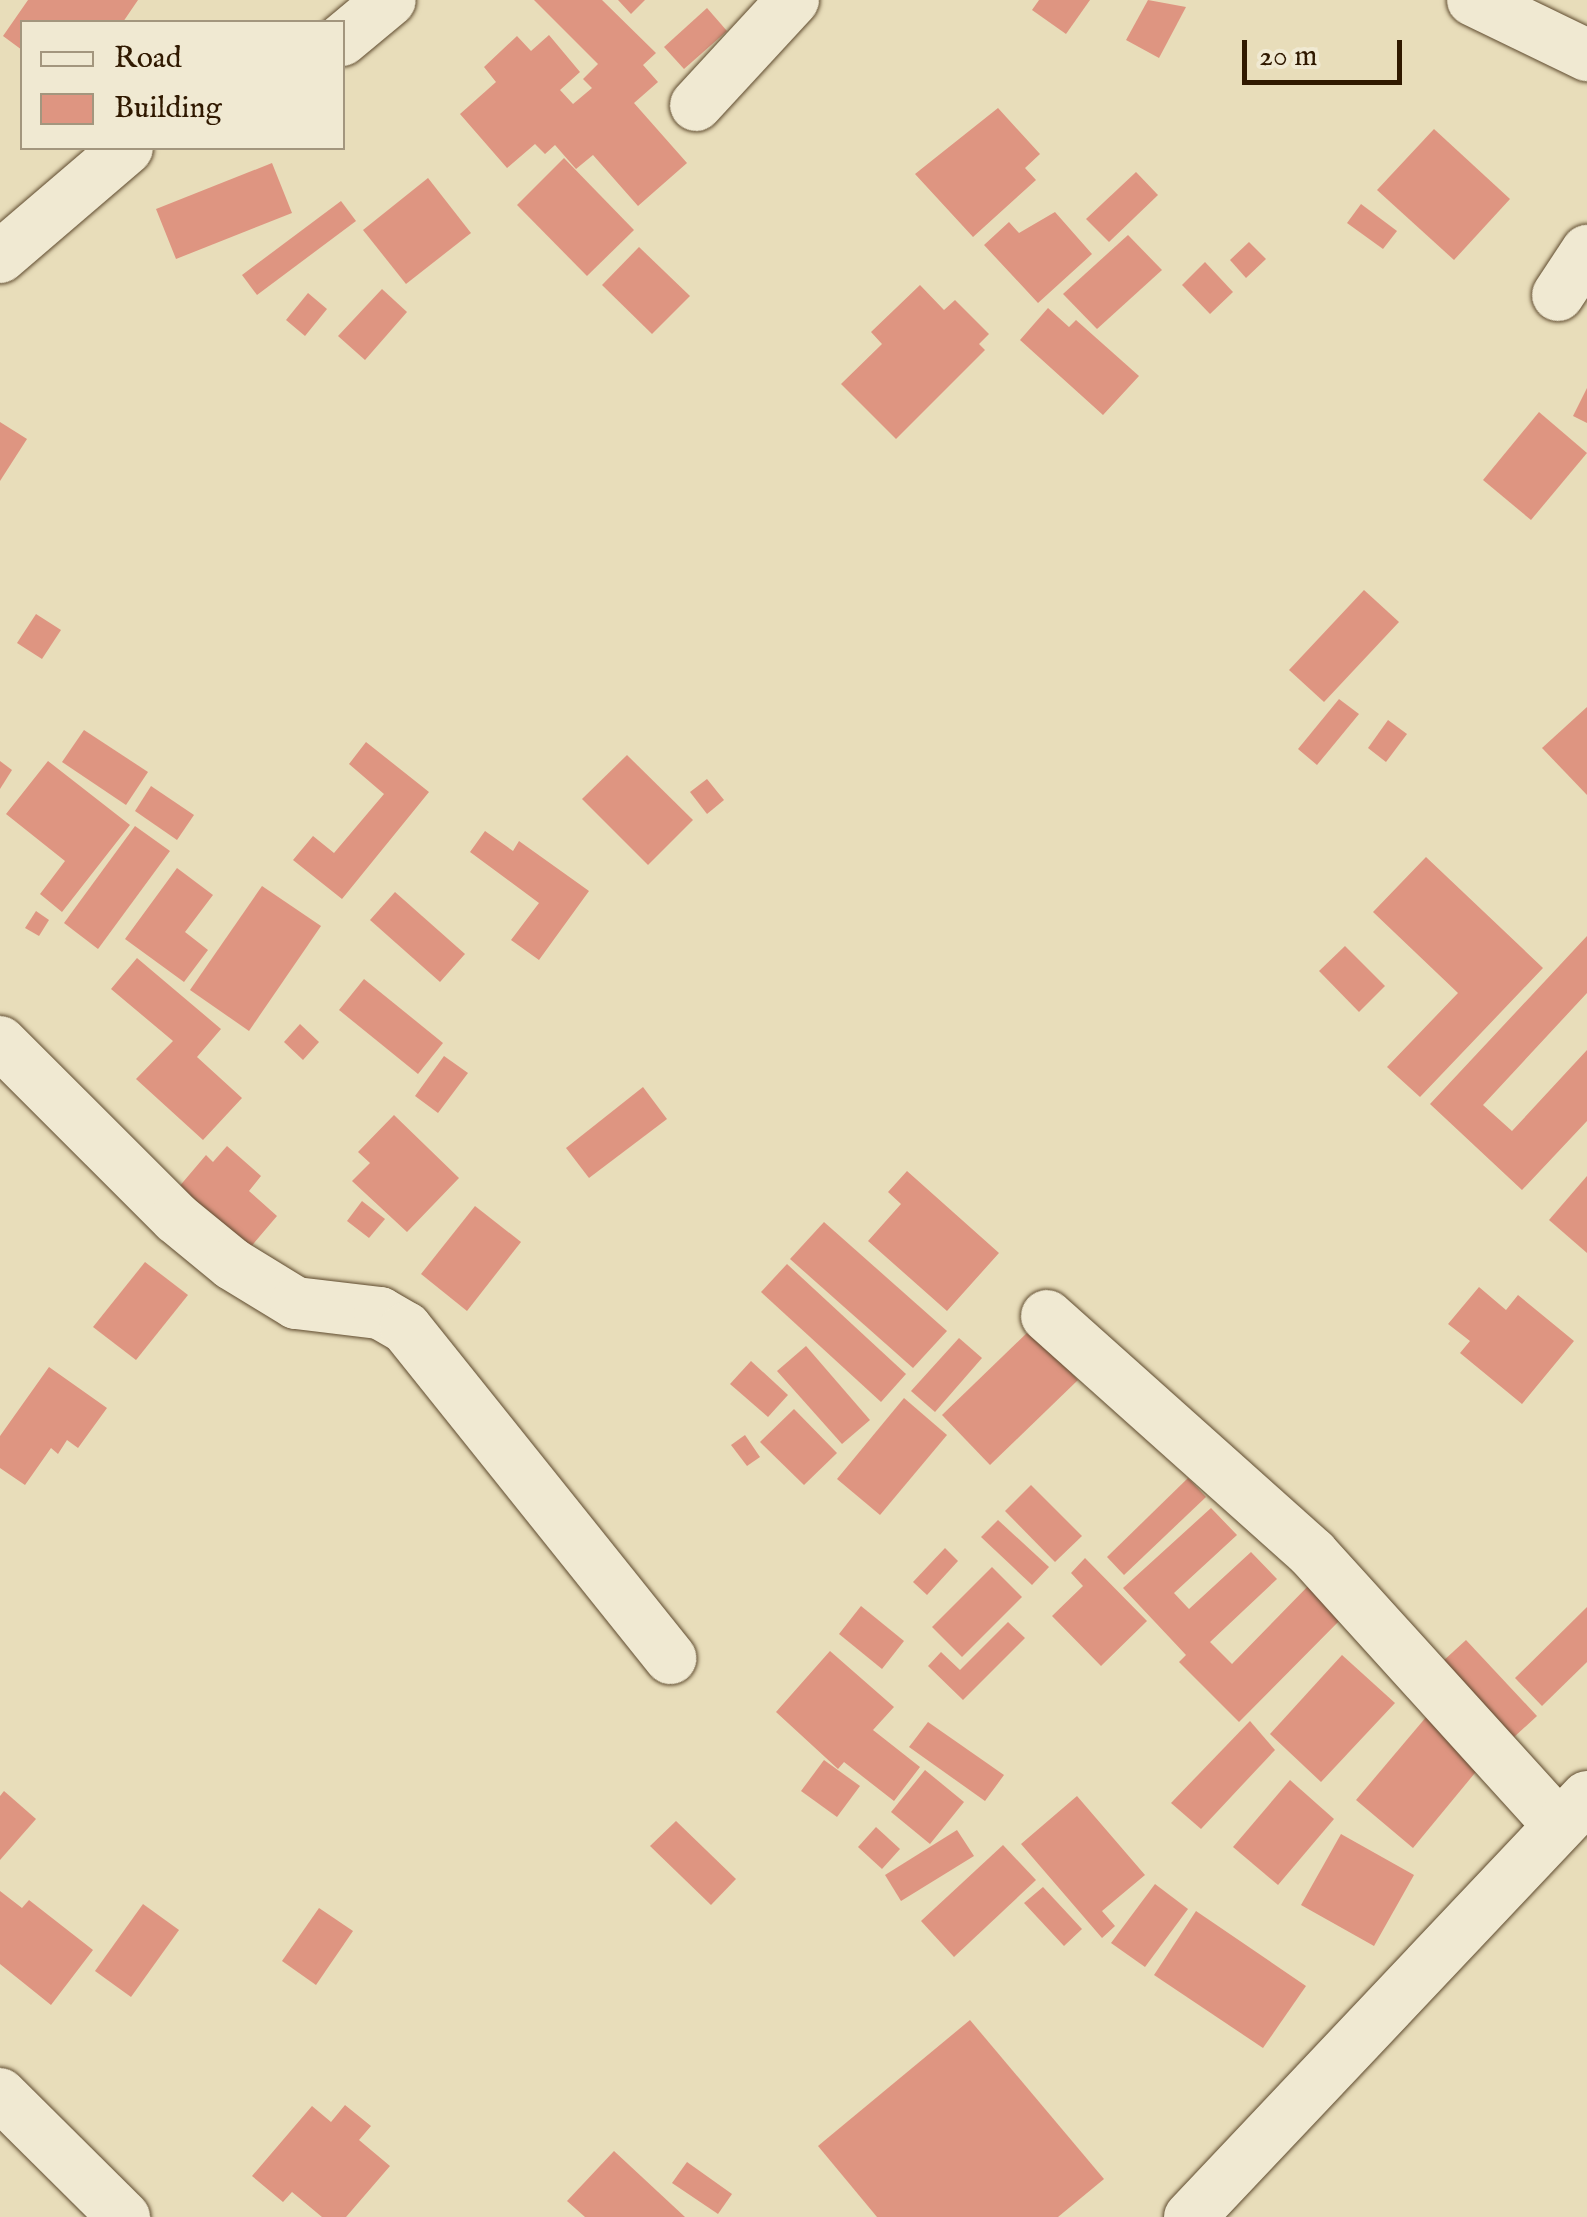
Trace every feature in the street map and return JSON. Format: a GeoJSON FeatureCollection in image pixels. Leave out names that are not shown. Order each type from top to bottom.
{"type":"FeatureCollection","features":[{"type":"Feature","properties":{"kind":"street"},"geometry":{"type":"LineString","coordinates":[[345,38],[390,0]]}},
{"type":"Feature","properties":{"kind":"street"},"geometry":{"type":"LineString","coordinates":[[696,105],[793,0]]}},
{"type":"Feature","properties":{"kind":"street"},"geometry":{"type":"LineString","coordinates":[[1473,0],[1587,55]]}},
{"type":"Feature","properties":{"kind":"street"},"geometry":{"type":"LineString","coordinates":[[0,257],[125,150]]}},
{"type":"Feature","properties":{"kind":"street"},"geometry":{"type":"LineString","coordinates":[[1558,296],[1587,250]]}},
{"type":"Feature","properties":{"kind":"street"},"geometry":{"type":"LineString","coordinates":[[0,1042],[176,1218],[232,1264],[296,1302],[380,1313],[406,1328],[670,1658]]}},
{"type":"Feature","properties":{"kind":"street"},"geometry":{"type":"LineString","coordinates":[[1048,1316],[1312,1553],[1572,1810],[1190,2217]]}},
{"type":"Feature","properties":{"kind":"street"},"geometry":{"type":"LineString","coordinates":[[0,2094],[124,2217]]}},
{"type":"Feature","properties":{"kind":"building"},"geometry":{"type":"Polygon","coordinates":[[[28,0],[138,0],[124,20],[20,20],[20,49],[3,36],[28,0]]]}},
{"type":"Feature","properties":{"kind":"building"},"geometry":{"type":"Polygon","coordinates":[[[534,0],[602,0],[656,53],[643,65],[658,82],[634,103],[687,163],[638,206],[593,155],[576,169],[555,145],[545,154],[535,144],[507,168],[460,114],[496,82],[484,67],[517,36],[531,51],[549,35],[580,72],[560,90],[573,104],[592,88],[583,79],[598,64],[534,0]]]}},
{"type":"Feature","properties":{"kind":"building"},"geometry":{"type":"Polygon","coordinates":[[[618,0],[645,0],[631,14],[618,0]]]}},
{"type":"Feature","properties":{"kind":"building"},"geometry":{"type":"Polygon","coordinates":[[[1039,0],[1090,0],[1066,34],[1032,10],[1039,0]]]}},
{"type":"Feature","properties":{"kind":"building"},"geometry":{"type":"Polygon","coordinates":[[[1148,0],[1186,7],[1159,58],[1126,40],[1148,0]]]}},
{"type":"Feature","properties":{"kind":"building"},"geometry":{"type":"Polygon","coordinates":[[[707,8],[727,31],[684,69],[664,47],[707,8]]]}},
{"type":"Feature","properties":{"kind":"building"},"geometry":{"type":"Polygon","coordinates":[[[998,108],[1040,154],[1025,168],[1036,180],[973,237],[915,174],[998,108]]]}},
{"type":"Feature","properties":{"kind":"building"},"geometry":{"type":"Polygon","coordinates":[[[1434,129],[1510,199],[1454,260],[1377,190],[1434,129]]]}},
{"type":"Feature","properties":{"kind":"building"},"geometry":{"type":"Polygon","coordinates":[[[564,158],[634,230],[587,276],[517,205],[564,158]]]}},
{"type":"Feature","properties":{"kind":"building"},"geometry":{"type":"Polygon","coordinates":[[[272,163],[292,213],[176,259],[156,209],[272,163]]]}},
{"type":"Feature","properties":{"kind":"building"},"geometry":{"type":"Polygon","coordinates":[[[1136,172],[1158,195],[1109,242],[1086,219],[1136,172]]]}},
{"type":"Feature","properties":{"kind":"building"},"geometry":{"type":"Polygon","coordinates":[[[428,178],[471,233],[406,284],[363,230],[428,178]]]}},
{"type":"Feature","properties":{"kind":"building"},"geometry":{"type":"Polygon","coordinates":[[[341,201],[356,221],[257,295],[242,275],[341,201]]]}},
{"type":"Feature","properties":{"kind":"building"},"geometry":{"type":"Polygon","coordinates":[[[1361,204],[1397,231],[1383,249],[1347,223],[1361,204]]]}},
{"type":"Feature","properties":{"kind":"building"},"geometry":{"type":"Polygon","coordinates":[[[1055,212],[1092,254],[1038,303],[984,245],[1009,222],[1019,233],[1055,212]]]}},
{"type":"Feature","properties":{"kind":"building"},"geometry":{"type":"Polygon","coordinates":[[[1128,235],[1162,270],[1097,329],[1063,294],[1128,235]]]}},
{"type":"Feature","properties":{"kind":"building"},"geometry":{"type":"Polygon","coordinates":[[[1249,242],[1266,259],[1246,278],[1230,260],[1249,242]]]}},
{"type":"Feature","properties":{"kind":"building"},"geometry":{"type":"Polygon","coordinates":[[[639,247],[690,296],[652,334],[602,285],[639,247]]]}},
{"type":"Feature","properties":{"kind":"building"},"geometry":{"type":"Polygon","coordinates":[[[1205,262],[1233,292],[1210,314],[1182,285],[1205,262]]]}},
{"type":"Feature","properties":{"kind":"building"},"geometry":{"type":"Polygon","coordinates":[[[920,285],[944,310],[955,300],[989,334],[979,344],[985,350],[896,439],[841,384],[882,344],[871,332],[920,285]]]}},
{"type":"Feature","properties":{"kind":"building"},"geometry":{"type":"Polygon","coordinates":[[[382,289],[407,312],[365,360],[338,336],[382,289]]]}},
{"type":"Feature","properties":{"kind":"building"},"geometry":{"type":"Polygon","coordinates":[[[308,293],[327,309],[305,336],[286,320],[308,293]]]}},
{"type":"Feature","properties":{"kind":"building"},"geometry":{"type":"Polygon","coordinates":[[[1048,308],[1069,327],[1076,320],[1139,376],[1103,415],[1020,340],[1048,308]]]}},
{"type":"Feature","properties":{"kind":"building"},"geometry":{"type":"Polygon","coordinates":[[[1587,388],[1587,423],[1573,416],[1587,388]]]}},
{"type":"Feature","properties":{"kind":"building"},"geometry":{"type":"Polygon","coordinates":[[[1539,412],[1587,453],[1531,520],[1483,480],[1539,412]]]}},
{"type":"Feature","properties":{"kind":"building"},"geometry":{"type":"Polygon","coordinates":[[[0,422],[27,439],[0,481],[0,422]]]}},
{"type":"Feature","properties":{"kind":"building"},"geometry":{"type":"Polygon","coordinates":[[[1364,590],[1399,622],[1324,702],[1289,670],[1364,590]]]}},
{"type":"Feature","properties":{"kind":"building"},"geometry":{"type":"Polygon","coordinates":[[[36,614],[61,630],[42,659],[17,643],[36,614]]]}},
{"type":"Feature","properties":{"kind":"building"},"geometry":{"type":"Polygon","coordinates":[[[1339,699],[1359,714],[1317,765],[1298,749],[1339,699]]]}},
{"type":"Feature","properties":{"kind":"building"},"geometry":{"type":"Polygon","coordinates":[[[1587,707],[1587,795],[1542,748],[1587,707]]]}},
{"type":"Feature","properties":{"kind":"building"},"geometry":{"type":"Polygon","coordinates":[[[1388,720],[1407,734],[1386,762],[1368,748],[1388,720]]]}},
{"type":"Feature","properties":{"kind":"building"},"geometry":{"type":"Polygon","coordinates":[[[84,730],[148,772],[126,805],[62,762],[84,730]]]}},
{"type":"Feature","properties":{"kind":"building"},"geometry":{"type":"Polygon","coordinates":[[[366,742],[429,792],[342,899],[293,860],[313,836],[334,853],[384,794],[349,764],[366,742]]]}},
{"type":"Feature","properties":{"kind":"building"},"geometry":{"type":"Polygon","coordinates":[[[627,755],[693,820],[648,865],[582,799],[627,755]]]}},
{"type":"Feature","properties":{"kind":"building"},"geometry":{"type":"Polygon","coordinates":[[[0,761],[12,770],[0,789],[0,761]]]}},
{"type":"Feature","properties":{"kind":"building"},"geometry":{"type":"Polygon","coordinates":[[[48,761],[130,825],[62,912],[40,894],[65,861],[6,814],[48,761]]]}},
{"type":"Feature","properties":{"kind":"building"},"geometry":{"type":"Polygon","coordinates":[[[707,779],[724,800],[707,814],[690,792],[707,779]]]}},
{"type":"Feature","properties":{"kind":"building"},"geometry":{"type":"Polygon","coordinates":[[[151,786],[194,815],[177,840],[135,811],[151,786]]]}},
{"type":"Feature","properties":{"kind":"building"},"geometry":{"type":"Polygon","coordinates":[[[135,826],[170,851],[98,949],[64,923],[135,826]]]}},
{"type":"Feature","properties":{"kind":"building"},"geometry":{"type":"Polygon","coordinates":[[[485,831],[513,851],[519,841],[589,891],[539,960],[511,940],[539,903],[470,852],[485,831]]]}},
{"type":"Feature","properties":{"kind":"building"},"geometry":{"type":"Polygon","coordinates":[[[1426,857],[1543,968],[1420,1097],[1387,1067],[1458,993],[1373,912],[1426,857]]]}},
{"type":"Feature","properties":{"kind":"building"},"geometry":{"type":"Polygon","coordinates":[[[177,868],[213,895],[185,932],[208,950],[184,982],[125,939],[177,868]]]}},
{"type":"Feature","properties":{"kind":"building"},"geometry":{"type":"Polygon","coordinates":[[[262,886],[321,926],[249,1031],[190,990],[262,886]]]}},
{"type":"Feature","properties":{"kind":"building"},"geometry":{"type":"Polygon","coordinates":[[[395,892],[465,954],[440,982],[370,920],[395,892]]]}},
{"type":"Feature","properties":{"kind":"building"},"geometry":{"type":"Polygon","coordinates":[[[36,911],[49,920],[39,936],[25,928],[36,911]]]}},
{"type":"Feature","properties":{"kind":"building"},"geometry":{"type":"Polygon","coordinates":[[[1587,936],[1587,993],[1483,1105],[1512,1131],[1587,1050],[1587,1121],[1522,1190],[1430,1104],[1587,936]]]}},
{"type":"Feature","properties":{"kind":"building"},"geometry":{"type":"Polygon","coordinates":[[[1345,946],[1385,986],[1359,1012],[1319,971],[1345,946]]]}},
{"type":"Feature","properties":{"kind":"building"},"geometry":{"type":"Polygon","coordinates":[[[137,958],[221,1029],[197,1057],[242,1098],[203,1140],[136,1079],[173,1041],[111,989],[137,958]]]}},
{"type":"Feature","properties":{"kind":"building"},"geometry":{"type":"Polygon","coordinates":[[[364,979],[443,1043],[418,1074],[339,1010],[364,979]]]}},
{"type":"Feature","properties":{"kind":"building"},"geometry":{"type":"Polygon","coordinates":[[[300,1024],[319,1042],[303,1060],[284,1042],[300,1024]]]}},
{"type":"Feature","properties":{"kind":"building"},"geometry":{"type":"Polygon","coordinates":[[[444,1056],[468,1073],[438,1113],[415,1096],[444,1056]]]}},
{"type":"Feature","properties":{"kind":"building"},"geometry":{"type":"Polygon","coordinates":[[[643,1087],[667,1119],[589,1178],[566,1148],[643,1087]]]}},
{"type":"Feature","properties":{"kind":"building"},"geometry":{"type":"Polygon","coordinates":[[[394,1115],[459,1178],[407,1232],[352,1181],[370,1163],[358,1152],[394,1115]]]}},
{"type":"Feature","properties":{"kind":"building"},"geometry":{"type":"Polygon","coordinates":[[[227,1146],[261,1176],[249,1191],[277,1216],[249,1249],[178,1188],[206,1155],[213,1162],[227,1146]]]}},
{"type":"Feature","properties":{"kind":"building"},"geometry":{"type":"Polygon","coordinates":[[[907,1171],[999,1253],[947,1311],[868,1241],[901,1204],[888,1192],[907,1171]]]}},
{"type":"Feature","properties":{"kind":"building"},"geometry":{"type":"Polygon","coordinates":[[[1587,1176],[1587,1253],[1549,1220],[1587,1176]]]}},
{"type":"Feature","properties":{"kind":"building"},"geometry":{"type":"Polygon","coordinates":[[[362,1201],[385,1219],[369,1238],[347,1221],[362,1201]]]}},
{"type":"Feature","properties":{"kind":"building"},"geometry":{"type":"Polygon","coordinates":[[[475,1206],[521,1242],[467,1311],[421,1274],[475,1206]]]}},
{"type":"Feature","properties":{"kind":"building"},"geometry":{"type":"Polygon","coordinates":[[[824,1222],[947,1331],[913,1368],[790,1259],[824,1222]]]}},
{"type":"Feature","properties":{"kind":"building"},"geometry":{"type":"Polygon","coordinates":[[[145,1262],[188,1295],[136,1360],[93,1327],[145,1262]]]}},
{"type":"Feature","properties":{"kind":"building"},"geometry":{"type":"Polygon","coordinates":[[[787,1264],[906,1374],[881,1402],[761,1292],[787,1264]]]}},
{"type":"Feature","properties":{"kind":"building"},"geometry":{"type":"Polygon","coordinates":[[[1479,1287],[1506,1310],[1518,1295],[1574,1341],[1522,1404],[1460,1353],[1470,1341],[1448,1324],[1479,1287]]]}},
{"type":"Feature","properties":{"kind":"building"},"geometry":{"type":"Polygon","coordinates":[[[1030,1330],[1078,1380],[990,1465],[942,1415],[1030,1330]]]}},
{"type":"Feature","properties":{"kind":"building"},"geometry":{"type":"Polygon","coordinates":[[[959,1338],[982,1358],[935,1412],[911,1391],[959,1338]]]}},
{"type":"Feature","properties":{"kind":"building"},"geometry":{"type":"Polygon","coordinates":[[[806,1346],[870,1420],[842,1444],[777,1371],[806,1346]]]}},
{"type":"Feature","properties":{"kind":"building"},"geometry":{"type":"Polygon","coordinates":[[[751,1361],[788,1395],[768,1417],[730,1384],[751,1361]]]}},
{"type":"Feature","properties":{"kind":"building"},"geometry":{"type":"Polygon","coordinates":[[[49,1367],[107,1408],[78,1448],[67,1440],[58,1454],[51,1448],[25,1485],[0,1468],[0,1436],[49,1367]]]}},
{"type":"Feature","properties":{"kind":"building"},"geometry":{"type":"Polygon","coordinates":[[[904,1398],[947,1435],[880,1515],[837,1479],[904,1398]]]}},
{"type":"Feature","properties":{"kind":"building"},"geometry":{"type":"Polygon","coordinates":[[[794,1409],[837,1453],[804,1485],[760,1442],[794,1409]]]}},
{"type":"Feature","properties":{"kind":"building"},"geometry":{"type":"Polygon","coordinates":[[[745,1435],[760,1457],[747,1466],[731,1445],[745,1435]]]}},
{"type":"Feature","properties":{"kind":"building"},"geometry":{"type":"Polygon","coordinates":[[[1188,1478],[1206,1497],[1124,1575],[1107,1557],[1188,1478]]]}},
{"type":"Feature","properties":{"kind":"building"},"geometry":{"type":"Polygon","coordinates":[[[1031,1485],[1082,1536],[1055,1562],[1005,1511],[1031,1485]]]}},
{"type":"Feature","properties":{"kind":"building"},"geometry":{"type":"Polygon","coordinates":[[[1211,1508],[1237,1535],[1174,1593],[1189,1609],[1251,1552],[1277,1579],[1210,1642],[1232,1664],[1312,1582],[1345,1615],[1239,1722],[1179,1662],[1186,1655],[1123,1588],[1211,1508]]]}},
{"type":"Feature","properties":{"kind":"building"},"geometry":{"type":"Polygon","coordinates":[[[998,1520],[1049,1567],[1032,1585],[981,1537],[998,1520]]]}},
{"type":"Feature","properties":{"kind":"building"},"geometry":{"type":"Polygon","coordinates":[[[945,1548],[958,1561],[927,1595],[913,1582],[945,1548]]]}},
{"type":"Feature","properties":{"kind":"building"},"geometry":{"type":"Polygon","coordinates":[[[1085,1558],[1147,1621],[1101,1666],[1052,1616],[1083,1586],[1071,1573],[1085,1558]]]}},
{"type":"Feature","properties":{"kind":"building"},"geometry":{"type":"Polygon","coordinates":[[[992,1567],[1022,1597],[962,1657],[932,1627],[992,1567]]]}},
{"type":"Feature","properties":{"kind":"building"},"geometry":{"type":"Polygon","coordinates":[[[861,1606],[904,1641],[882,1669],[839,1634],[861,1606]]]}},
{"type":"Feature","properties":{"kind":"building"},"geometry":{"type":"Polygon","coordinates":[[[1587,1607],[1587,1662],[1542,1706],[1515,1678],[1587,1607]]]}},
{"type":"Feature","properties":{"kind":"building"},"geometry":{"type":"Polygon","coordinates":[[[1008,1622],[1025,1638],[963,1700],[928,1666],[941,1652],[960,1670],[1008,1622]]]}},
{"type":"Feature","properties":{"kind":"building"},"geometry":{"type":"Polygon","coordinates":[[[1466,1640],[1537,1716],[1513,1738],[1442,1662],[1466,1640]]]}},
{"type":"Feature","properties":{"kind":"building"},"geometry":{"type":"Polygon","coordinates":[[[830,1651],[894,1707],[873,1730],[920,1767],[894,1801],[844,1762],[838,1769],[776,1712],[830,1651]]]}},
{"type":"Feature","properties":{"kind":"building"},"geometry":{"type":"Polygon","coordinates":[[[1342,1655],[1395,1703],[1321,1782],[1270,1734],[1342,1655]]]}},
{"type":"Feature","properties":{"kind":"building"},"geometry":{"type":"Polygon","coordinates":[[[1427,1716],[1484,1762],[1413,1848],[1356,1800],[1427,1716]]]}},
{"type":"Feature","properties":{"kind":"building"},"geometry":{"type":"Polygon","coordinates":[[[1250,1721],[1275,1750],[1201,1829],[1171,1803],[1250,1721]]]}},
{"type":"Feature","properties":{"kind":"building"},"geometry":{"type":"Polygon","coordinates":[[[928,1722],[1004,1775],[985,1801],[909,1747],[928,1722]]]}},
{"type":"Feature","properties":{"kind":"building"},"geometry":{"type":"Polygon","coordinates":[[[824,1760],[860,1786],[837,1817],[801,1791],[824,1760]]]}},
{"type":"Feature","properties":{"kind":"building"},"geometry":{"type":"Polygon","coordinates":[[[925,1770],[964,1802],[930,1844],[891,1812],[925,1770]]]}},
{"type":"Feature","properties":{"kind":"building"},"geometry":{"type":"Polygon","coordinates":[[[1290,1780],[1334,1819],[1278,1885],[1233,1847],[1290,1780]]]}},
{"type":"Feature","properties":{"kind":"building"},"geometry":{"type":"Polygon","coordinates":[[[4,1791],[36,1819],[0,1860],[0,1796],[4,1791]]]}},
{"type":"Feature","properties":{"kind":"building"},"geometry":{"type":"Polygon","coordinates":[[[1077,1796],[1145,1875],[1102,1911],[1115,1926],[1102,1938],[1021,1844],[1077,1796]]]}},
{"type":"Feature","properties":{"kind":"building"},"geometry":{"type":"Polygon","coordinates":[[[676,1821],[736,1879],[711,1905],[650,1846],[676,1821]]]}},
{"type":"Feature","properties":{"kind":"building"},"geometry":{"type":"Polygon","coordinates":[[[876,1827],[900,1849],[882,1869],[858,1847],[876,1827]]]}},
{"type":"Feature","properties":{"kind":"building"},"geometry":{"type":"Polygon","coordinates":[[[957,1830],[974,1856],[901,1901],[885,1875],[957,1830]]]}},
{"type":"Feature","properties":{"kind":"building"},"geometry":{"type":"Polygon","coordinates":[[[1341,1834],[1414,1875],[1374,1946],[1301,1905],[1341,1834]]]}},
{"type":"Feature","properties":{"kind":"building"},"geometry":{"type":"Polygon","coordinates":[[[1003,1845],[1036,1880],[954,1957],[921,1921],[1003,1845]]]}},
{"type":"Feature","properties":{"kind":"building"},"geometry":{"type":"Polygon","coordinates":[[[1155,1884],[1188,1909],[1145,1967],[1111,1943],[1155,1884]]]}},
{"type":"Feature","properties":{"kind":"building"},"geometry":{"type":"Polygon","coordinates":[[[1043,1887],[1082,1929],[1064,1946],[1024,1903],[1043,1887]]]}},
{"type":"Feature","properties":{"kind":"building"},"geometry":{"type":"Polygon","coordinates":[[[0,1891],[22,1908],[29,1900],[93,1950],[51,2005],[0,1964],[0,1891]]]}},
{"type":"Feature","properties":{"kind":"building"},"geometry":{"type":"Polygon","coordinates":[[[143,1904],[179,1930],[131,1997],[95,1971],[143,1904]]]}},
{"type":"Feature","properties":{"kind":"building"},"geometry":{"type":"Polygon","coordinates":[[[319,1908],[353,1931],[316,1985],[282,1961],[319,1908]]]}},
{"type":"Feature","properties":{"kind":"building"},"geometry":{"type":"Polygon","coordinates":[[[1196,1911],[1306,1986],[1263,2048],[1154,1975],[1196,1911]]]}},
{"type":"Feature","properties":{"kind":"building"},"geometry":{"type":"Polygon","coordinates":[[[970,2020],[1104,2179],[1058,2217],[877,2217],[818,2146],[970,2020]]]}},
{"type":"Feature","properties":{"kind":"building"},"geometry":{"type":"Polygon","coordinates":[[[345,2105],[371,2126],[359,2140],[390,2166],[346,2217],[322,2217],[292,2192],[283,2202],[252,2176],[312,2106],[331,2122],[345,2105]]]}},
{"type":"Feature","properties":{"kind":"building"},"geometry":{"type":"Polygon","coordinates":[[[614,2151],[685,2217],[585,2217],[567,2201],[614,2151]]]}},
{"type":"Feature","properties":{"kind":"building"},"geometry":{"type":"Polygon","coordinates":[[[687,2162],[732,2194],[718,2214],[672,2183],[687,2162]]]}}]}
